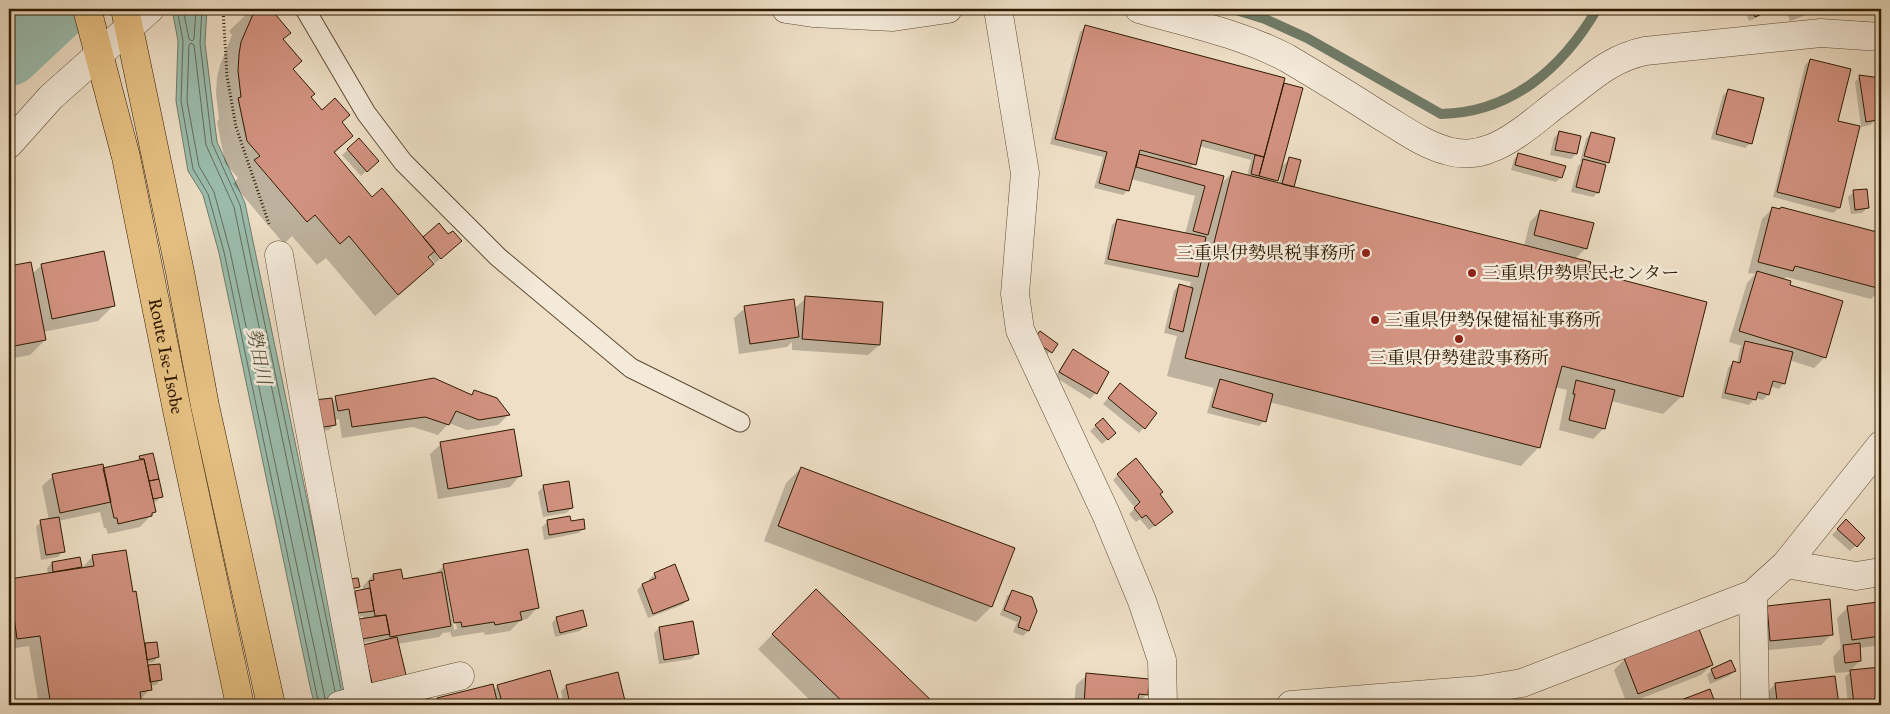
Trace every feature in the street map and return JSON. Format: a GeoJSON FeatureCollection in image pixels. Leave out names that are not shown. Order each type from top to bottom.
{"type":"FeatureCollection","features":[{"type":"Feature","properties":{"kind":"main road","name":"Route Ise-Isobe"},"geometry":{"type":"LineString","coordinates":[[127,15],[180,272],[205,406],[271,705]]}},
{"type":"Feature","properties":{"kind":"main road","name":"Route Ise-Isobe"},"geometry":{"type":"LineString","coordinates":[[93,33],[126,157],[180,425],[240,705]]}},
{"type":"Feature","properties":{"kind":"street"},"geometry":{"type":"LineString","coordinates":[[9,144],[51,97],[93,33],[127,15],[150,9]]}},
{"type":"Feature","properties":{"kind":"street"},"geometry":{"type":"LineString","coordinates":[[786,9],[813,14],[894,17],[948,9]]}},
{"type":"Feature","properties":{"kind":"street"},"geometry":{"type":"LineString","coordinates":[[998,9],[1025,173],[1016,294],[1020,330],[1106,514],[1142,601],[1162,660],[1163,705]]}},
{"type":"Feature","properties":{"kind":"street"},"geometry":{"type":"LineString","coordinates":[[1139,9],[1238,37],[1266,47],[1288,58],[1422,141],[1449,152],[1468,154],[1490,149],[1511,137],[1596,73],[1629,54],[1821,33],[1881,37]]}},
{"type":"Feature","properties":{"kind":"street"},"geometry":{"type":"LineString","coordinates":[[279,254],[354,703],[460,676]]}},
{"type":"Feature","properties":{"kind":"street"},"geometry":{"type":"LineString","coordinates":[[1291,705],[1480,690],[1522,683],[1753,594],[1786,564],[1881,445]]}},
{"type":"Feature","properties":{"kind":"street"},"geometry":{"type":"LineString","coordinates":[[1786,564],[1856,576],[1881,572]]}},
{"type":"Feature","properties":{"kind":"street"},"geometry":{"type":"LineString","coordinates":[[1753,594],[1755,705]]}},
{"type":"Feature","properties":{"kind":"lane"},"geometry":{"type":"LineString","coordinates":[[305,9],[366,113],[403,162],[498,257],[631,368],[740,422]]}},
{"type":"Feature","properties":{"kind":"path"},"geometry":{"type":"LineString","coordinates":[[223,9],[227,76],[236,127],[279,254]]}},
{"type":"Feature","properties":{"kind":"water"},"geometry":{"type":"Polygon","coordinates":[[[25,9],[101,9],[33,67],[25,9]]]}},
{"type":"Feature","properties":{"kind":"water","name":"勢田川"},"geometry":{"type":"Polygon","coordinates":[[[172,9],[207,9],[205,43],[217,142],[245,203],[350,705],[315,705],[311,691],[219,253],[203,195],[188,171],[176,101],[178,41],[172,9]]]}},
{"type":"Feature","properties":{"kind":"building"},"geometry":{"type":"Polygon","coordinates":[[[251,9],[271,9],[291,33],[283,39],[302,61],[293,69],[315,94],[311,97],[322,110],[335,98],[350,115],[342,122],[353,136],[334,152],[372,197],[382,188],[435,251],[428,257],[434,264],[398,295],[349,236],[340,244],[315,215],[307,222],[254,160],[260,156],[247,141],[238,98],[241,97],[238,71],[239,54],[241,42],[254,12],[251,9]]]}},
{"type":"Feature","properties":{"kind":"building"},"geometry":{"type":"Polygon","coordinates":[[[1752,9],[1773,9],[1755,17],[1752,9]]]}},
{"type":"Feature","properties":{"kind":"building"},"geometry":{"type":"Polygon","coordinates":[[[1085,25],[1285,78],[1264,157],[1202,140],[1196,165],[1140,150],[1129,191],[1099,183],[1107,152],[1055,139],[1085,25]]]}},
{"type":"Feature","properties":{"kind":"building"},"geometry":{"type":"Polygon","coordinates":[[[1810,59],[1851,69],[1838,121],[1860,126],[1840,208],[1777,192],[1810,59]]]}},
{"type":"Feature","properties":{"kind":"building"},"geometry":{"type":"Polygon","coordinates":[[[1859,75],[1881,78],[1881,95],[1876,114],[1877,120],[1866,122],[1859,75]]]}},
{"type":"Feature","properties":{"kind":"building"},"geometry":{"type":"Polygon","coordinates":[[[1284,83],[1303,88],[1278,181],[1259,176],[1284,83]]]}},
{"type":"Feature","properties":{"kind":"building"},"geometry":{"type":"Polygon","coordinates":[[[1728,89],[1764,98],[1752,144],[1716,134],[1728,89]]]}},
{"type":"Feature","properties":{"kind":"building"},"geometry":{"type":"Polygon","coordinates":[[[1559,131],[1581,136],[1577,154],[1555,150],[1559,131]]]}},
{"type":"Feature","properties":{"kind":"building"},"geometry":{"type":"Polygon","coordinates":[[[1591,132],[1615,138],[1609,163],[1584,156],[1591,132]]]}},
{"type":"Feature","properties":{"kind":"building"},"geometry":{"type":"Polygon","coordinates":[[[359,138],[379,161],[367,172],[347,149],[359,138]]]}},
{"type":"Feature","properties":{"kind":"building"},"geometry":{"type":"Polygon","coordinates":[[[1518,153],[1566,166],[1562,178],[1515,165],[1518,153]]]}},
{"type":"Feature","properties":{"kind":"building"},"geometry":{"type":"Polygon","coordinates":[[[1139,154],[1224,176],[1208,235],[1193,231],[1205,186],[1136,167],[1139,154]]]}},
{"type":"Feature","properties":{"kind":"building"},"geometry":{"type":"Polygon","coordinates":[[[1255,155],[1264,157],[1259,176],[1251,174],[1255,155]]]}},
{"type":"Feature","properties":{"kind":"building"},"geometry":{"type":"Polygon","coordinates":[[[1289,157],[1301,160],[1294,187],[1282,184],[1289,157]]]}},
{"type":"Feature","properties":{"kind":"building"},"geometry":{"type":"Polygon","coordinates":[[[1583,159],[1606,165],[1599,193],[1576,187],[1583,159]]]}},
{"type":"Feature","properties":{"kind":"building"},"geometry":{"type":"Polygon","coordinates":[[[1232,171],[1591,262],[1588,271],[1707,302],[1683,397],[1562,366],[1540,448],[1185,358],[1232,171]]]}},
{"type":"Feature","properties":{"kind":"building"},"geometry":{"type":"Polygon","coordinates":[[[1867,189],[1869,208],[1855,210],[1853,190],[1867,189]]]}},
{"type":"Feature","properties":{"kind":"building"},"geometry":{"type":"Polygon","coordinates":[[[1772,207],[1780,209],[1781,207],[1881,233],[1881,289],[1795,266],[1793,271],[1758,262],[1772,207]]]}},
{"type":"Feature","properties":{"kind":"building"},"geometry":{"type":"Polygon","coordinates":[[[1540,210],[1594,223],[1587,249],[1534,235],[1540,210]]]}},
{"type":"Feature","properties":{"kind":"building"},"geometry":{"type":"Polygon","coordinates":[[[1117,219],[1206,237],[1198,277],[1108,259],[1117,219]]]}},
{"type":"Feature","properties":{"kind":"building"},"geometry":{"type":"Polygon","coordinates":[[[439,223],[448,234],[453,231],[462,241],[441,259],[423,237],[439,223]]]}},
{"type":"Feature","properties":{"kind":"building"},"geometry":{"type":"Polygon","coordinates":[[[104,251],[115,306],[52,319],[41,264],[104,251]]]}},
{"type":"Feature","properties":{"kind":"building"},"geometry":{"type":"Polygon","coordinates":[[[31,262],[46,340],[9,347],[9,266],[31,262]]]}},
{"type":"Feature","properties":{"kind":"building"},"geometry":{"type":"Polygon","coordinates":[[[1757,271],[1791,281],[1790,285],[1843,301],[1826,358],[1739,331],[1757,271]]]}},
{"type":"Feature","properties":{"kind":"building"},"geometry":{"type":"Polygon","coordinates":[[[1179,284],[1193,288],[1183,332],[1169,328],[1179,284]]]}},
{"type":"Feature","properties":{"kind":"building"},"geometry":{"type":"Polygon","coordinates":[[[805,296],[883,302],[880,345],[802,339],[805,296]]]}},
{"type":"Feature","properties":{"kind":"building"},"geometry":{"type":"Polygon","coordinates":[[[794,299],[799,337],[750,344],[744,306],[794,299]]]}},
{"type":"Feature","properties":{"kind":"building"},"geometry":{"type":"Polygon","coordinates":[[[1040,331],[1058,344],[1052,353],[1033,340],[1040,331]]]}},
{"type":"Feature","properties":{"kind":"building"},"geometry":{"type":"Polygon","coordinates":[[[1745,341],[1793,352],[1785,384],[1773,381],[1769,395],[1758,392],[1756,400],[1725,393],[1733,361],[1740,363],[1745,341]]]}},
{"type":"Feature","properties":{"kind":"building"},"geometry":{"type":"Polygon","coordinates":[[[1073,349],[1109,372],[1097,394],[1059,372],[1073,349]]]}},
{"type":"Feature","properties":{"kind":"building"},"geometry":{"type":"Polygon","coordinates":[[[434,378],[472,395],[474,390],[497,398],[510,415],[479,420],[456,411],[449,425],[425,417],[352,427],[349,409],[338,411],[335,396],[434,378]]]}},
{"type":"Feature","properties":{"kind":"building"},"geometry":{"type":"Polygon","coordinates":[[[1220,379],[1273,394],[1266,422],[1212,407],[1220,379]]]}},
{"type":"Feature","properties":{"kind":"building"},"geometry":{"type":"Polygon","coordinates":[[[1576,380],[1615,390],[1605,429],[1569,420],[1576,380]]]}},
{"type":"Feature","properties":{"kind":"building"},"geometry":{"type":"Polygon","coordinates":[[[1120,383],[1157,413],[1145,429],[1108,398],[1120,383]]]}},
{"type":"Feature","properties":{"kind":"building"},"geometry":{"type":"Polygon","coordinates":[[[332,398],[336,425],[318,428],[314,400],[332,398]]]}},
{"type":"Feature","properties":{"kind":"building"},"geometry":{"type":"Polygon","coordinates":[[[1103,418],[1116,433],[1108,440],[1095,425],[1103,418]]]}},
{"type":"Feature","properties":{"kind":"building"},"geometry":{"type":"Polygon","coordinates":[[[514,429],[522,476],[448,489],[440,442],[514,429]]]}},
{"type":"Feature","properties":{"kind":"building"},"geometry":{"type":"Polygon","coordinates":[[[153,453],[159,479],[149,481],[144,459],[140,459],[139,456],[153,453]]]}},
{"type":"Feature","properties":{"kind":"building"},"geometry":{"type":"Polygon","coordinates":[[[1136,458],[1163,492],[1160,494],[1173,512],[1155,526],[1146,515],[1142,518],[1134,508],[1140,502],[1117,474],[1136,458]]]}},
{"type":"Feature","properties":{"kind":"building"},"geometry":{"type":"Polygon","coordinates":[[[144,459],[156,512],[152,513],[152,516],[118,524],[117,518],[114,518],[103,468],[144,459]]]}},
{"type":"Feature","properties":{"kind":"building"},"geometry":{"type":"Polygon","coordinates":[[[103,464],[111,502],[60,513],[52,474],[103,464]]]}},
{"type":"Feature","properties":{"kind":"building"},"geometry":{"type":"Polygon","coordinates":[[[801,467],[1015,548],[992,607],[778,526],[801,467]]]}},
{"type":"Feature","properties":{"kind":"building"},"geometry":{"type":"Polygon","coordinates":[[[159,479],[163,497],[153,499],[149,481],[159,479]]]}},
{"type":"Feature","properties":{"kind":"building"},"geometry":{"type":"Polygon","coordinates":[[[569,481],[573,508],[548,512],[543,485],[569,481]]]}},
{"type":"Feature","properties":{"kind":"building"},"geometry":{"type":"Polygon","coordinates":[[[570,516],[571,521],[584,519],[585,529],[549,535],[547,520],[570,516]]]}},
{"type":"Feature","properties":{"kind":"building"},"geometry":{"type":"Polygon","coordinates":[[[59,517],[65,552],[46,555],[40,520],[59,517]]]}},
{"type":"Feature","properties":{"kind":"building"},"geometry":{"type":"Polygon","coordinates":[[[1846,519],[1865,538],[1857,547],[1837,529],[1846,519]]]}},
{"type":"Feature","properties":{"kind":"building"},"geometry":{"type":"Polygon","coordinates":[[[528,549],[539,608],[520,612],[522,620],[495,625],[494,622],[462,627],[461,622],[454,623],[443,564],[528,549]]]}},
{"type":"Feature","properties":{"kind":"building"},"geometry":{"type":"Polygon","coordinates":[[[126,550],[133,592],[136,591],[152,690],[140,692],[142,705],[47,705],[46,701],[50,700],[40,636],[17,639],[9,579],[94,566],[92,555],[126,550]]]}},
{"type":"Feature","properties":{"kind":"building"},"geometry":{"type":"Polygon","coordinates":[[[80,557],[82,567],[53,572],[52,562],[80,557]]]}},
{"type":"Feature","properties":{"kind":"building"},"geometry":{"type":"Polygon","coordinates":[[[675,564],[689,600],[653,614],[642,584],[656,578],[654,573],[675,564]]]}},
{"type":"Feature","properties":{"kind":"building"},"geometry":{"type":"Polygon","coordinates":[[[401,569],[403,579],[442,572],[451,626],[390,637],[386,615],[375,616],[369,581],[374,580],[373,574],[401,569]]]}},
{"type":"Feature","properties":{"kind":"building"},"geometry":{"type":"Polygon","coordinates":[[[358,578],[360,587],[350,589],[348,579],[358,578]]]}},
{"type":"Feature","properties":{"kind":"building"},"geometry":{"type":"Polygon","coordinates":[[[370,588],[374,611],[358,613],[355,591],[370,588]]]}},
{"type":"Feature","properties":{"kind":"building"},"geometry":{"type":"Polygon","coordinates":[[[816,589],[936,705],[846,705],[772,634],[816,589]]]}},
{"type":"Feature","properties":{"kind":"building"},"geometry":{"type":"Polygon","coordinates":[[[1012,590],[1032,597],[1037,611],[1029,631],[1018,627],[1021,617],[1004,610],[1012,590]]]}},
{"type":"Feature","properties":{"kind":"building"},"geometry":{"type":"Polygon","coordinates":[[[1877,596],[1881,596],[1881,636],[1852,640],[1847,606],[1878,602],[1877,596]]]}},
{"type":"Feature","properties":{"kind":"building"},"geometry":{"type":"Polygon","coordinates":[[[1830,599],[1833,635],[1770,641],[1767,606],[1830,599]]]}},
{"type":"Feature","properties":{"kind":"building"},"geometry":{"type":"Polygon","coordinates":[[[583,610],[587,626],[560,633],[556,617],[583,610]]]}},
{"type":"Feature","properties":{"kind":"building"},"geometry":{"type":"Polygon","coordinates":[[[386,615],[390,634],[362,639],[359,619],[386,615]]]}},
{"type":"Feature","properties":{"kind":"building"},"geometry":{"type":"Polygon","coordinates":[[[693,621],[699,654],[664,660],[659,627],[693,621]]]}},
{"type":"Feature","properties":{"kind":"building"},"geometry":{"type":"Polygon","coordinates":[[[1699,629],[1713,665],[1638,694],[1624,658],[1699,629]]]}},
{"type":"Feature","properties":{"kind":"building"},"geometry":{"type":"Polygon","coordinates":[[[397,637],[406,675],[372,683],[363,645],[397,637]]]}},
{"type":"Feature","properties":{"kind":"building"},"geometry":{"type":"Polygon","coordinates":[[[157,642],[159,657],[147,660],[145,643],[157,642]]]}},
{"type":"Feature","properties":{"kind":"building"},"geometry":{"type":"Polygon","coordinates":[[[1860,643],[1861,661],[1845,663],[1843,645],[1860,643]]]}},
{"type":"Feature","properties":{"kind":"building"},"geometry":{"type":"Polygon","coordinates":[[[1731,660],[1736,671],[1715,679],[1711,669],[1731,660]]]}},
{"type":"Feature","properties":{"kind":"building"},"geometry":{"type":"Polygon","coordinates":[[[160,664],[162,680],[150,682],[148,665],[160,664]]]}},
{"type":"Feature","properties":{"kind":"building"},"geometry":{"type":"Polygon","coordinates":[[[1881,667],[1881,705],[1854,705],[1850,670],[1881,667]]]}},
{"type":"Feature","properties":{"kind":"building"},"geometry":{"type":"Polygon","coordinates":[[[550,670],[560,705],[503,705],[497,685],[550,670]]]}},
{"type":"Feature","properties":{"kind":"building"},"geometry":{"type":"Polygon","coordinates":[[[618,672],[626,705],[570,705],[566,685],[618,672]]]}},
{"type":"Feature","properties":{"kind":"building"},"geometry":{"type":"Polygon","coordinates":[[[1086,673],[1149,679],[1148,695],[1139,694],[1137,705],[1084,705],[1086,673]]]}},
{"type":"Feature","properties":{"kind":"building"},"geometry":{"type":"Polygon","coordinates":[[[1835,676],[1839,705],[1787,705],[1786,700],[1777,701],[1775,683],[1835,676]]]}},
{"type":"Feature","properties":{"kind":"building"},"geometry":{"type":"Polygon","coordinates":[[[493,684],[498,705],[438,705],[437,698],[493,684]]]}},
{"type":"Feature","properties":{"kind":"building"},"geometry":{"type":"Polygon","coordinates":[[[1710,689],[1716,705],[1668,705],[1710,689]]]}},
{"type":"Feature","properties":{"kind":"building"},"geometry":{"type":"Polygon","coordinates":[[[429,697],[430,705],[419,705],[418,700],[429,697]]]}},
{"type":"Feature","properties":{"kind":"waterway"},"geometry":{"type":"LineString","coordinates":[[9,54],[57,9]]}},
{"type":"Feature","properties":{"kind":"waterway"},"geometry":{"type":"LineString","coordinates":[[1233,9],[1265,19],[1307,38],[1441,114],[1467,112],[1491,105],[1513,96],[1533,83],[1568,50],[1597,9]]}},
{"type":"Feature","properties":{"kind":"place","name":"三重県伊勢県税事務所"},"geometry":{"type":"Point","coordinates":[1366,253]}},
{"type":"Feature","properties":{"kind":"place","name":"三重県伊勢県民センター"},"geometry":{"type":"Point","coordinates":[1472,273]}},
{"type":"Feature","properties":{"kind":"place","name":"三重県伊勢保健福祉事務所"},"geometry":{"type":"Point","coordinates":[1375,320]}},
{"type":"Feature","properties":{"kind":"place","name":"三重県伊勢建設事務所"},"geometry":{"type":"Point","coordinates":[1459,339]}}]}
